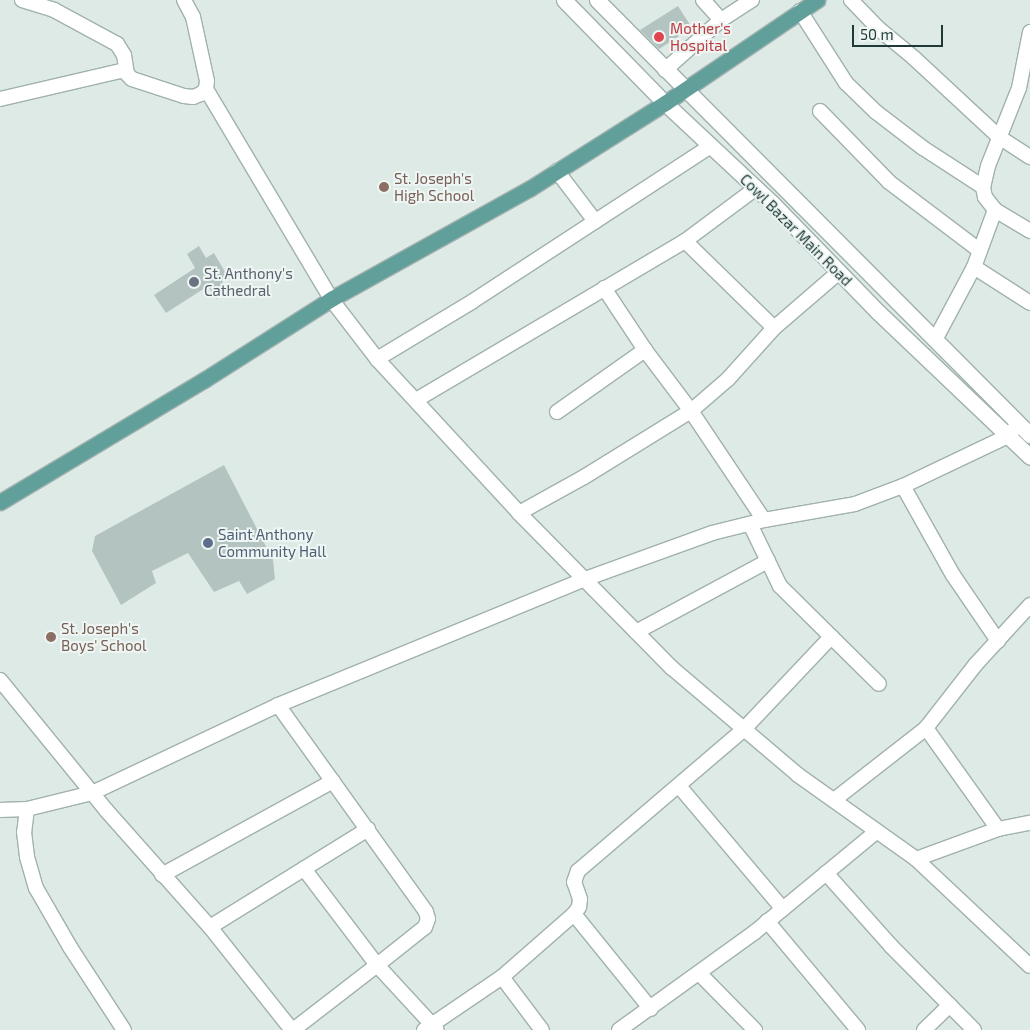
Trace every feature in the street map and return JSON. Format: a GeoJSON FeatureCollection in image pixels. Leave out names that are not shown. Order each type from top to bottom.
{"type":"FeatureCollection","features":[{"type":"Feature","properties":{"kind":"main road"},"geometry":{"type":"LineString","coordinates":[[0,502],[204,380],[331,299],[557,171],[665,103],[817,0]]}},
{"type":"Feature","properties":{"kind":"street"},"geometry":{"type":"LineString","coordinates":[[22,0],[54,10],[117,44],[124,55],[125,70],[132,79],[184,96],[193,97],[202,94],[206,89],[207,81],[193,17],[184,0]]}},
{"type":"Feature","properties":{"kind":"street","name":"Cowl Bazar Main Road"},"geometry":{"type":"LineString","coordinates":[[564,0],[665,103],[756,188],[838,272],[1030,457]]}},
{"type":"Feature","properties":{"kind":"street","name":"Cowl Bazar Main Road"},"geometry":{"type":"LineString","coordinates":[[596,0],[1030,435]]}},
{"type":"Feature","properties":{"kind":"street"},"geometry":{"type":"LineString","coordinates":[[703,0],[721,20]]}},
{"type":"Feature","properties":{"kind":"street"},"geometry":{"type":"LineString","coordinates":[[665,70],[721,20],[752,0]]}},
{"type":"Feature","properties":{"kind":"street"},"geometry":{"type":"LineString","coordinates":[[851,0],[879,29],[914,58],[999,136],[1030,157]]}},
{"type":"Feature","properties":{"kind":"street"},"geometry":{"type":"LineString","coordinates":[[800,11],[846,83],[876,112],[923,148],[982,187]]}},
{"type":"Feature","properties":{"kind":"street"},"geometry":{"type":"LineString","coordinates":[[1030,32],[1025,90],[999,136],[982,187],[985,197],[995,210],[1030,232]]}},
{"type":"Feature","properties":{"kind":"street"},"geometry":{"type":"LineString","coordinates":[[0,98],[125,70]]}},
{"type":"Feature","properties":{"kind":"street"},"geometry":{"type":"LineString","coordinates":[[206,89],[331,299],[377,359],[519,513],[672,668],[798,775],[916,859],[1030,966]]}},
{"type":"Feature","properties":{"kind":"street"},"geometry":{"type":"LineString","coordinates":[[820,111],[889,182],[979,250]]}},
{"type":"Feature","properties":{"kind":"street"},"geometry":{"type":"LineString","coordinates":[[377,359],[473,301],[711,146]]}},
{"type":"Feature","properties":{"kind":"street"},"geometry":{"type":"LineString","coordinates":[[557,171],[595,221]]}},
{"type":"Feature","properties":{"kind":"street"},"geometry":{"type":"LineString","coordinates":[[416,400],[685,241],[756,188]]}},
{"type":"Feature","properties":{"kind":"street"},"geometry":{"type":"LineString","coordinates":[[935,340],[974,267],[995,210]]}},
{"type":"Feature","properties":{"kind":"street"},"geometry":{"type":"LineString","coordinates":[[685,241],[774,328]]}},
{"type":"Feature","properties":{"kind":"street"},"geometry":{"type":"LineString","coordinates":[[974,267],[1030,303]]}},
{"type":"Feature","properties":{"kind":"street"},"geometry":{"type":"LineString","coordinates":[[519,513],[584,477],[691,411],[728,379],[774,328],[838,272]]}},
{"type":"Feature","properties":{"kind":"street"},"geometry":{"type":"LineString","coordinates":[[604,288],[644,350],[691,411],[764,520]]}},
{"type":"Feature","properties":{"kind":"street"},"geometry":{"type":"LineString","coordinates":[[557,412],[644,350]]}},
{"type":"Feature","properties":{"kind":"street"},"geometry":{"type":"LineString","coordinates":[[0,810],[27,809],[92,793],[278,705],[584,579],[712,533],[764,520],[855,504],[903,486],[1008,436],[1019,424]]}},
{"type":"Feature","properties":{"kind":"street"},"geometry":{"type":"LineString","coordinates":[[903,486],[954,575],[998,641]]}},
{"type":"Feature","properties":{"kind":"street"},"geometry":{"type":"LineString","coordinates":[[750,524],[780,586],[879,684]]}},
{"type":"Feature","properties":{"kind":"street"},"geometry":{"type":"LineString","coordinates":[[636,632],[768,561]]}},
{"type":"Feature","properties":{"kind":"street"},"geometry":{"type":"LineString","coordinates":[[834,800],[926,728],[1030,605]]}},
{"type":"Feature","properties":{"kind":"street"},"geometry":{"type":"LineString","coordinates":[[304,869],[377,966],[432,1028],[502,977],[574,914],[579,907],[580,899],[574,882],[578,871],[744,729],[831,637]]}},
{"type":"Feature","properties":{"kind":"street"},"geometry":{"type":"LineString","coordinates":[[0,680],[92,793],[162,875],[210,927],[293,1030],[425,927],[428,919],[426,912],[278,705]]}},
{"type":"Feature","properties":{"kind":"street"},"geometry":{"type":"LineString","coordinates":[[926,728],[998,829]]}},
{"type":"Feature","properties":{"kind":"street"},"geometry":{"type":"LineString","coordinates":[[162,875],[333,780]]}},
{"type":"Feature","properties":{"kind":"street"},"geometry":{"type":"LineString","coordinates":[[679,786],[783,909]]}},
{"type":"Feature","properties":{"kind":"street"},"geometry":{"type":"LineString","coordinates":[[27,809],[24,832],[26,857],[36,888],[70,947],[124,1030]]}},
{"type":"Feature","properties":{"kind":"street"},"geometry":{"type":"LineString","coordinates":[[916,859],[998,829],[1030,823]]}},
{"type":"Feature","properties":{"kind":"street"},"geometry":{"type":"LineString","coordinates":[[210,927],[368,830]]}},
{"type":"Feature","properties":{"kind":"street"},"geometry":{"type":"LineString","coordinates":[[619,1030],[651,1009],[783,909],[877,831]]}},
{"type":"Feature","properties":{"kind":"street"},"geometry":{"type":"LineString","coordinates":[[826,873],[891,946],[974,1030]]}},
{"type":"Feature","properties":{"kind":"street"},"geometry":{"type":"LineString","coordinates":[[574,914],[651,1009]]}},
{"type":"Feature","properties":{"kind":"street"},"geometry":{"type":"LineString","coordinates":[[767,921],[858,1030]]}},
{"type":"Feature","properties":{"kind":"street"},"geometry":{"type":"LineString","coordinates":[[699,973],[754,1030]]}},
{"type":"Feature","properties":{"kind":"street"},"geometry":{"type":"LineString","coordinates":[[502,977],[542,1030]]}},
{"type":"Feature","properties":{"kind":"street"},"geometry":{"type":"LineString","coordinates":[[924,1030],[950,1005]]}},
{"type":"Feature","properties":{"kind":"building"},"geometry":{"type":"Polygon","coordinates":[[[678,6],[692,28],[659,49],[640,30],[678,6]]]}},
{"type":"Feature","properties":{"kind":"building"},"geometry":{"type":"Polygon","coordinates":[[[199,246],[206,258],[214,253],[228,277],[222,282],[227,292],[216,299],[208,286],[166,313],[154,295],[195,268],[187,254],[199,246]]]}},
{"type":"Feature","properties":{"kind":"building"},"geometry":{"type":"Polygon","coordinates":[[[224,465],[273,560],[275,579],[247,594],[239,581],[214,592],[188,553],[152,571],[156,583],[121,605],[92,551],[95,536],[224,465]]]}},
{"type":"Feature","properties":{"kind":"place","name":"Mother's Hospital"},"geometry":{"type":"Point","coordinates":[659,37]}},
{"type":"Feature","properties":{"kind":"place","name":"St. Joseph's High School"},"geometry":{"type":"Point","coordinates":[384,187]}},
{"type":"Feature","properties":{"kind":"place","name":"St. Anthony's Cathedral"},"geometry":{"type":"Point","coordinates":[194,282]}},
{"type":"Feature","properties":{"kind":"place","name":"Saint Anthony Community Hall"},"geometry":{"type":"Point","coordinates":[208,543]}},
{"type":"Feature","properties":{"kind":"place","name":"St. Joseph's Boys' School"},"geometry":{"type":"Point","coordinates":[51,637]}}]}
